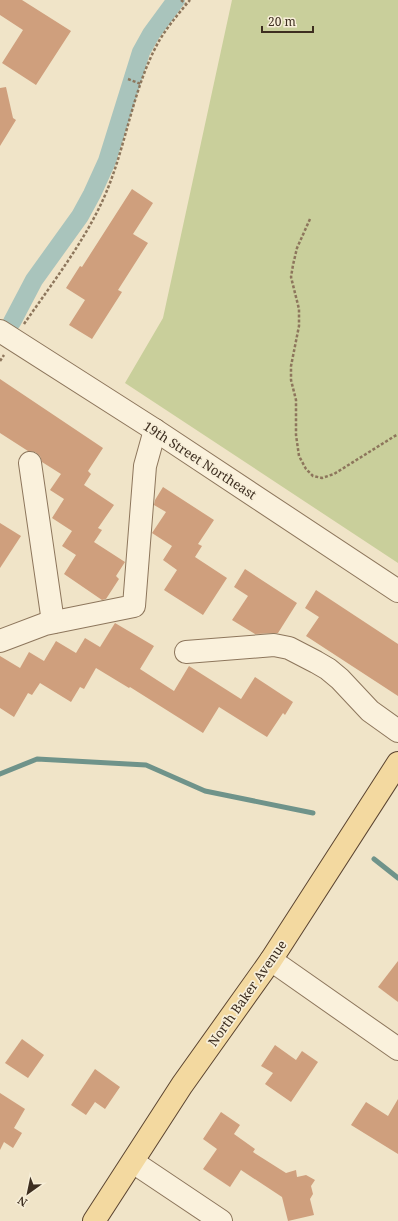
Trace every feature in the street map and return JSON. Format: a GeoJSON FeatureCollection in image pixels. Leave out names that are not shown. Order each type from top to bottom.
{"type":"FeatureCollection","features":[{"type":"Feature","properties":{"kind":"main road","name":"North Baker Avenue"},"geometry":{"type":"LineString","coordinates":[[94,1221],[182,1085],[271,960],[398,763]]}},
{"type":"Feature","properties":{"kind":"street","name":"19th Street Northeast"},"geometry":{"type":"LineString","coordinates":[[7,335],[398,591]]}},
{"type":"Feature","properties":{"kind":"street"},"geometry":{"type":"LineString","coordinates":[[0,641],[45,624],[134,606],[144,466],[154,430]]}},
{"type":"Feature","properties":{"kind":"street"},"geometry":{"type":"LineString","coordinates":[[30,463],[53,622]]}},
{"type":"Feature","properties":{"kind":"street"},"geometry":{"type":"LineString","coordinates":[[186,652],[274,645],[289,648],[316,662],[340,679],[370,711],[398,731]]}},
{"type":"Feature","properties":{"kind":"street"},"geometry":{"type":"LineString","coordinates":[[271,960],[398,1050]]}},
{"type":"Feature","properties":{"kind":"street"},"geometry":{"type":"LineString","coordinates":[[133,1162],[222,1221]]}},
{"type":"Feature","properties":{"kind":"path"},"geometry":{"type":"LineString","coordinates":[[181,0],[186,4]]}},
{"type":"Feature","properties":{"kind":"path"},"geometry":{"type":"LineString","coordinates":[[0,361],[7,335],[84,234],[101,204],[118,162],[141,84],[149,63],[159,42],[172,21],[190,0]]}},
{"type":"Feature","properties":{"kind":"path"},"geometry":{"type":"LineString","coordinates":[[128,79],[141,84]]}},
{"type":"Feature","properties":{"kind":"path"},"geometry":{"type":"LineString","coordinates":[[310,219],[297,248],[291,277],[299,309],[299,326],[291,366],[291,380],[296,400],[296,435],[299,456],[306,469],[313,476],[322,478],[334,474],[398,435]]}},
{"type":"Feature","properties":{"kind":"green space"},"geometry":{"type":"Polygon","coordinates":[[[232,0],[398,0],[398,563],[125,383],[163,318],[232,0]]]}},
{"type":"Feature","properties":{"kind":"building"},"geometry":{"type":"Polygon","coordinates":[[[0,0],[22,0],[71,31],[36,85],[2,63],[23,30],[0,15],[0,0]]]}},
{"type":"Feature","properties":{"kind":"building"},"geometry":{"type":"Polygon","coordinates":[[[6,87],[13,118],[16,120],[0,146],[0,88],[6,87]]]}},
{"type":"Feature","properties":{"kind":"building"},"geometry":{"type":"Polygon","coordinates":[[[132,189],[153,203],[133,234],[148,243],[118,290],[122,292],[92,339],[69,325],[85,300],[66,288],[80,266],[82,267],[132,189]]]}},
{"type":"Feature","properties":{"kind":"building"},"geometry":{"type":"Polygon","coordinates":[[[0,379],[103,448],[88,471],[91,474],[84,485],[114,505],[98,528],[102,530],[94,542],[125,562],[116,576],[119,579],[106,599],[102,600],[64,574],[76,555],[62,546],[72,531],[52,518],[64,499],[50,490],[61,474],[42,462],[40,456],[35,452],[28,451],[0,433],[0,379]]]}},
{"type":"Feature","properties":{"kind":"building"},"geometry":{"type":"Polygon","coordinates":[[[163,487],[214,520],[198,544],[202,546],[195,557],[227,578],[203,615],[164,590],[177,570],[163,560],[172,546],[152,533],[166,512],[154,505],[155,500],[163,487]]]}},
{"type":"Feature","properties":{"kind":"building"},"geometry":{"type":"Polygon","coordinates":[[[0,523],[21,536],[0,568],[0,523]]]}},
{"type":"Feature","properties":{"kind":"building"},"geometry":{"type":"Polygon","coordinates":[[[245,569],[297,603],[278,633],[255,634],[232,620],[248,596],[234,587],[245,569]]]}},
{"type":"Feature","properties":{"kind":"building"},"geometry":{"type":"Polygon","coordinates":[[[316,590],[398,644],[398,696],[306,636],[319,617],[305,608],[316,590]]]}},
{"type":"Feature","properties":{"kind":"building"},"geometry":{"type":"Polygon","coordinates":[[[115,623],[154,646],[140,669],[174,691],[189,666],[241,699],[255,677],[293,702],[285,715],[283,713],[267,737],[219,707],[203,733],[130,687],[129,688],[96,668],[84,689],[80,687],[71,702],[40,683],[32,695],[28,693],[14,717],[0,708],[0,656],[20,668],[29,652],[44,661],[56,641],[76,653],[85,638],[100,647],[115,623]]]}},
{"type":"Feature","properties":{"kind":"building"},"geometry":{"type":"Polygon","coordinates":[[[398,961],[398,1002],[378,987],[398,961]]]}},
{"type":"Feature","properties":{"kind":"building"},"geometry":{"type":"Polygon","coordinates":[[[22,1039],[44,1055],[28,1078],[5,1063],[22,1039]]]}},
{"type":"Feature","properties":{"kind":"building"},"geometry":{"type":"Polygon","coordinates":[[[275,1045],[296,1060],[302,1051],[318,1062],[291,1102],[265,1084],[273,1073],[261,1066],[275,1045]]]}},
{"type":"Feature","properties":{"kind":"building"},"geometry":{"type":"Polygon","coordinates":[[[95,1069],[120,1087],[105,1109],[95,1102],[86,1115],[71,1105],[95,1069]]]}},
{"type":"Feature","properties":{"kind":"building"},"geometry":{"type":"Polygon","coordinates":[[[0,1093],[25,1109],[14,1128],[22,1133],[13,1148],[4,1142],[0,1150],[0,1093]]]}},
{"type":"Feature","properties":{"kind":"building"},"geometry":{"type":"Polygon","coordinates":[[[398,1099],[398,1154],[351,1125],[366,1102],[388,1116],[398,1099]]]}},
{"type":"Feature","properties":{"kind":"building"},"geometry":{"type":"Polygon","coordinates":[[[221,1112],[240,1125],[234,1134],[255,1149],[253,1152],[286,1173],[296,1170],[297,1177],[306,1175],[315,1180],[311,1186],[313,1194],[310,1199],[314,1215],[288,1221],[282,1197],[241,1170],[230,1187],[203,1169],[217,1149],[203,1139],[221,1112]]]}},
{"type":"Feature","properties":{"kind":"waterway"},"geometry":{"type":"LineString","coordinates":[[12,322],[34,280],[80,216],[92,194],[107,161],[141,52],[151,34],[176,0]]}},
{"type":"Feature","properties":{"kind":"waterway"},"geometry":{"type":"LineString","coordinates":[[0,774],[37,759],[146,765],[205,791],[313,813]]}},
{"type":"Feature","properties":{"kind":"waterway"},"geometry":{"type":"LineString","coordinates":[[374,859],[398,878]]}}]}
